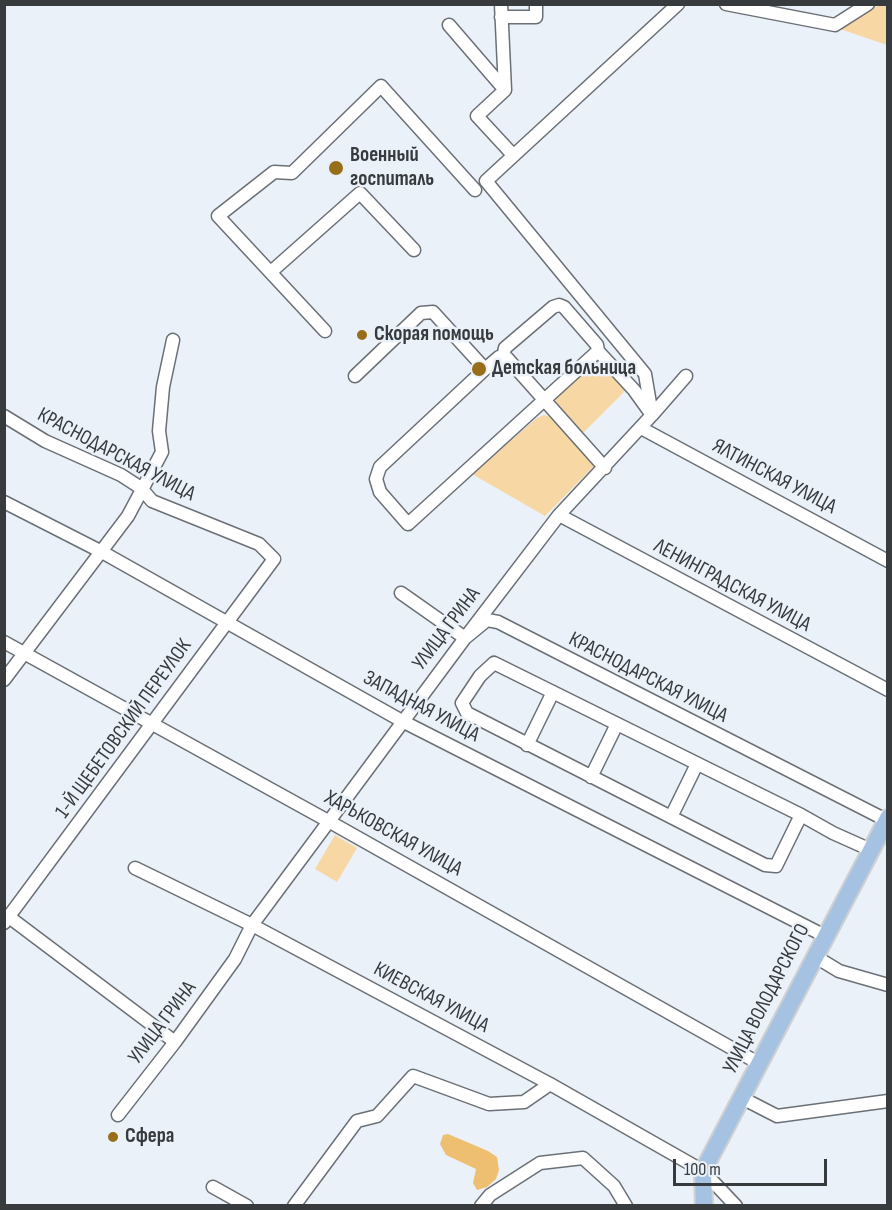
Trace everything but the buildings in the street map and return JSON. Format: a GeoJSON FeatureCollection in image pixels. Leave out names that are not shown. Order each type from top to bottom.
{"type":"FeatureCollection","features":[{"type":"Feature","properties":{"kind":"main road","name":"УЛИЦА ВОЛОДАРСКОГО"},"geometry":{"type":"LineString","coordinates":[[704,1206],[703,1171],[887,820]]}},
{"type":"Feature","properties":{"kind":"street"},"geometry":{"type":"LineString","coordinates":[[505,90],[501,11],[536,17],[536,4]]}},
{"type":"Feature","properties":{"kind":"street"},"geometry":{"type":"LineString","coordinates":[[652,416],[645,374],[486,181],[678,4]]}},
{"type":"Feature","properties":{"kind":"street"},"geometry":{"type":"LineString","coordinates":[[726,4],[835,26],[868,4]]}},
{"type":"Feature","properties":{"kind":"street"},"geometry":{"type":"LineString","coordinates":[[449,25],[505,90]]}},
{"type":"Feature","properties":{"kind":"street"},"geometry":{"type":"LineString","coordinates":[[325,331],[273,271],[218,216],[274,172],[292,173],[381,86],[475,190]]}},
{"type":"Feature","properties":{"kind":"street"},"geometry":{"type":"LineString","coordinates":[[505,90],[477,116],[513,155]]}},
{"type":"Feature","properties":{"kind":"street"},"geometry":{"type":"LineString","coordinates":[[273,271],[360,193],[414,250]]}},
{"type":"Feature","properties":{"kind":"street"},"geometry":{"type":"LineString","coordinates":[[503,357],[505,348],[553,307],[559,305],[564,307],[590,337],[598,351],[634,390],[652,416]]}},
{"type":"Feature","properties":{"kind":"street"},"geometry":{"type":"LineString","coordinates":[[355,376],[426,311],[438,315],[485,369]]}},
{"type":"Feature","properties":{"kind":"street"},"geometry":{"type":"LineString","coordinates":[[4,680],[128,516],[162,452],[159,430],[163,387],[174,340]]}},
{"type":"Feature","properties":{"kind":"street"},"geometry":{"type":"LineString","coordinates":[[598,351],[546,400],[408,524],[380,492],[376,479],[380,467],[499,357],[507,358],[546,400],[604,468]]}},
{"type":"Feature","properties":{"kind":"street","name":"УЛИЦА ГРИНА"},"geometry":{"type":"LineString","coordinates":[[118,1115],[175,1042],[235,959],[252,925],[330,822],[402,721],[559,515],[652,416],[686,376]]}},
{"type":"Feature","properties":{"kind":"street","name":"КРАСНОДАРСКАЯ УЛИЦА"},"geometry":{"type":"LineString","coordinates":[[4,416],[45,441],[121,475],[141,488],[152,501],[259,544],[274,558]]}},
{"type":"Feature","properties":{"kind":"street","name":"ЯЛТИНСКАЯ УЛИЦА"},"geometry":{"type":"LineString","coordinates":[[641,428],[888,561]]}},
{"type":"Feature","properties":{"kind":"street","name":"ЗАПАДНАЯ УЛИЦА"},"geometry":{"type":"LineString","coordinates":[[4,502],[102,552],[228,621],[402,721],[825,936]]}},
{"type":"Feature","properties":{"kind":"street","name":"ЛЕНИНГРАДСКАЯ УЛИЦА"},"geometry":{"type":"LineString","coordinates":[[559,515],[888,690]]}},
{"type":"Feature","properties":{"kind":"street","name":"1-Й ЩЕБЕТОВСКИЙ ПЕРЕУЛОК"},"geometry":{"type":"LineString","coordinates":[[7,920],[274,558]]}},
{"type":"Feature","properties":{"kind":"street"},"geometry":{"type":"LineString","coordinates":[[401,593],[465,638]]}},
{"type":"Feature","properties":{"kind":"street","name":"КРАСНОДАРСКАЯ УЛИЦА"},"geometry":{"type":"LineString","coordinates":[[465,638],[487,620],[498,622],[887,820]]}},
{"type":"Feature","properties":{"kind":"street","name":"ХАРЬКОВСКАЯ УЛИЦА"},"geometry":{"type":"LineString","coordinates":[[4,642],[760,1064]]}},
{"type":"Feature","properties":{"kind":"street"},"geometry":{"type":"LineString","coordinates":[[801,815],[776,866],[765,865],[527,745],[467,713],[462,704],[480,676],[494,663],[697,764],[801,815],[871,850]]}},
{"type":"Feature","properties":{"kind":"street"},"geometry":{"type":"LineString","coordinates":[[527,745],[553,692]]}},
{"type":"Feature","properties":{"kind":"street"},"geometry":{"type":"LineString","coordinates":[[591,777],[617,724]]}},
{"type":"Feature","properties":{"kind":"street"},"geometry":{"type":"LineString","coordinates":[[671,817],[697,764]]}},
{"type":"Feature","properties":{"kind":"street","name":"КИЕВСКАЯ УЛИЦА"},"geometry":{"type":"LineString","coordinates":[[135,868],[252,925],[550,1084],[703,1171],[735,1206]]}},
{"type":"Feature","properties":{"kind":"street"},"geometry":{"type":"LineString","coordinates":[[7,920],[175,1042]]}},
{"type":"Feature","properties":{"kind":"street"},"geometry":{"type":"LineString","coordinates":[[816,957],[839,970],[888,985]]}},
{"type":"Feature","properties":{"kind":"street"},"geometry":{"type":"LineString","coordinates":[[294,1206],[357,1121],[376,1116],[413,1077],[489,1104],[524,1102],[550,1084]]}},
{"type":"Feature","properties":{"kind":"street"},"geometry":{"type":"LineString","coordinates":[[742,1098],[777,1116],[888,1101]]}},
{"type":"Feature","properties":{"kind":"street"},"geometry":{"type":"LineString","coordinates":[[481,1206],[490,1195],[540,1163],[583,1158],[614,1186],[626,1206]]}},
{"type":"Feature","properties":{"kind":"street"},"geometry":{"type":"LineString","coordinates":[[213,1186],[247,1206]]}},
{"type":"Feature","properties":{"kind":"shaded area"},"geometry":{"type":"Polygon","coordinates":[[[879,5],[887,5],[887,45],[840,29],[879,5]]]}},
{"type":"Feature","properties":{"kind":"shaded area"},"geometry":{"type":"Polygon","coordinates":[[[596,361],[601,362],[627,389],[582,434],[557,406],[555,397],[596,361]]]}},
{"type":"Feature","properties":{"kind":"shaded area"},"geometry":{"type":"Polygon","coordinates":[[[544,415],[551,417],[594,466],[545,516],[472,474],[537,418],[544,415]]]}},
{"type":"Feature","properties":{"kind":"shaded area"},"geometry":{"type":"Polygon","coordinates":[[[335,835],[357,848],[337,882],[315,869],[335,835]]]}},
{"type":"Feature","properties":{"kind":"shaded area"},"geometry":{"type":"Polygon","coordinates":[[[448,1134],[497,1157],[499,1170],[496,1179],[487,1187],[477,1190],[473,1183],[476,1169],[446,1155],[440,1144],[443,1135],[448,1134]]]}},
{"type":"Feature","properties":{"kind":"place","name":"Военный госпиталь"},"geometry":{"type":"Point","coordinates":[336,168]}},
{"type":"Feature","properties":{"kind":"place","name":"Скорая помощь"},"geometry":{"type":"Point","coordinates":[362,335]}},
{"type":"Feature","properties":{"kind":"place","name":"Детская больница"},"geometry":{"type":"Point","coordinates":[479,369]}},
{"type":"Feature","properties":{"kind":"place","name":"Сфера"},"geometry":{"type":"Point","coordinates":[113,1137]}}]}
